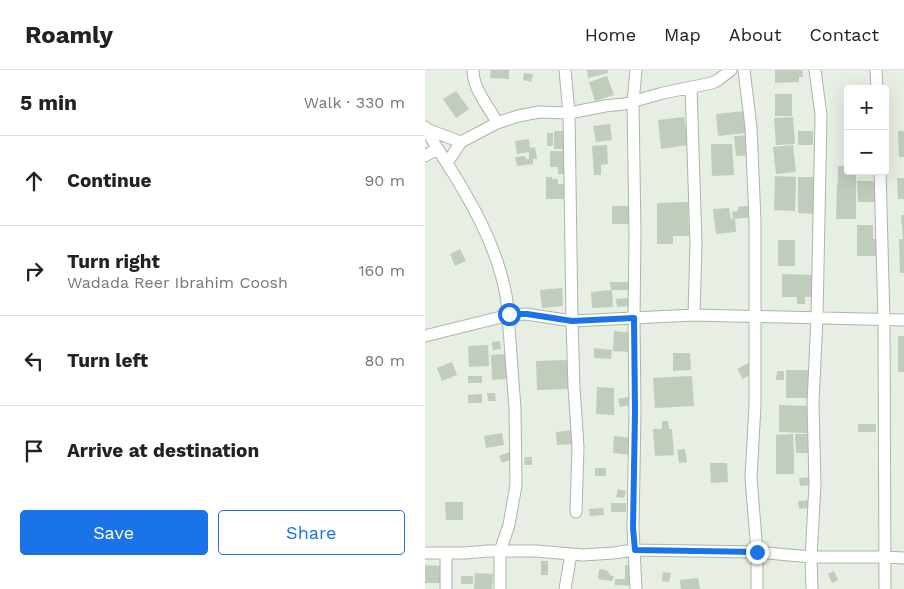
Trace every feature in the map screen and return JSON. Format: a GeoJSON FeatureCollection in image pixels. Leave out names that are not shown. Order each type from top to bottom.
{"type":"FeatureCollection","features":[{"type":"Feature","properties":{"kind":"street"},"geometry":{"type":"LineString","coordinates":[[473,70],[473,79],[476,87],[497,123]]}},
{"type":"Feature","properties":{"kind":"street"},"geometry":{"type":"LineString","coordinates":[[565,70],[569,113],[572,321],[578,447],[576,512]]}},
{"type":"Feature","properties":{"kind":"street"},"geometry":{"type":"LineString","coordinates":[[636,70],[633,102],[635,234],[633,528],[636,589]]}},
{"type":"Feature","properties":{"kind":"street"},"geometry":{"type":"LineString","coordinates":[[447,163],[461,142],[497,123],[518,116],[539,112],[569,113],[633,102],[718,80],[731,70]]}},
{"type":"Feature","properties":{"kind":"street"},"geometry":{"type":"LineString","coordinates":[[744,70],[751,127],[755,221],[755,405],[751,478],[757,552],[757,589]]}},
{"type":"Feature","properties":{"kind":"street"},"geometry":{"type":"LineString","coordinates":[[812,589],[811,557],[815,485],[813,402],[817,318],[821,115],[815,70]]}},
{"type":"Feature","properties":{"kind":"street"},"geometry":{"type":"LineString","coordinates":[[876,70],[877,85]]}},
{"type":"Feature","properties":{"kind":"street"},"geometry":{"type":"LineString","coordinates":[[691,88],[696,243],[694,315]]}},
{"type":"Feature","properties":{"kind":"street"},"geometry":{"type":"LineString","coordinates":[[425,128],[461,142]]}},
{"type":"Feature","properties":{"kind":"street"},"geometry":{"type":"LineString","coordinates":[[425,128],[465,193],[489,239],[505,284],[509,314],[515,409],[516,485],[509,525],[500,551],[499,589]]}},
{"type":"Feature","properties":{"kind":"street"},"geometry":{"type":"LineString","coordinates":[[425,156],[437,149]]}},
{"type":"Feature","properties":{"kind":"street"},"geometry":{"type":"LineString","coordinates":[[880,175],[885,320],[885,589]]}},
{"type":"Feature","properties":{"kind":"street"},"geometry":{"type":"LineString","coordinates":[[425,336],[509,314],[527,314],[572,321],[694,315],[904,320]]}},
{"type":"Feature","properties":{"kind":"street"},"geometry":{"type":"LineString","coordinates":[[425,553],[535,551],[600,554],[635,550],[757,552],[811,557],[885,556],[904,558]]}},
{"type":"Feature","properties":{"kind":"street"},"geometry":{"type":"LineString","coordinates":[[446,553],[446,589]]}},
{"type":"Feature","properties":{"kind":"street"},"geometry":{"type":"LineString","coordinates":[[565,589],[571,554]]}},
{"type":"Feature","properties":{"kind":"building"},"geometry":{"type":"Polygon","coordinates":[[[491,70],[509,70],[509,79],[490,78],[491,70]]]}},
{"type":"Feature","properties":{"kind":"building"},"geometry":{"type":"Polygon","coordinates":[[[587,70],[608,70],[608,73],[588,78],[587,70]]]}},
{"type":"Feature","properties":{"kind":"building"},"geometry":{"type":"Polygon","coordinates":[[[775,70],[802,70],[803,77],[799,77],[799,82],[775,83],[775,70]]]}},
{"type":"Feature","properties":{"kind":"building"},"geometry":{"type":"Polygon","coordinates":[[[524,73],[533,74],[531,82],[523,80],[524,73]]]}},
{"type":"Feature","properties":{"kind":"building"},"geometry":{"type":"Polygon","coordinates":[[[607,76],[614,95],[595,101],[589,82],[607,76]]]}},
{"type":"Feature","properties":{"kind":"building"},"geometry":{"type":"Polygon","coordinates":[[[456,91],[469,109],[456,118],[443,99],[456,91]]]}},
{"type":"Feature","properties":{"kind":"building"},"geometry":{"type":"Polygon","coordinates":[[[775,94],[792,94],[792,116],[775,116],[775,94]]]}},
{"type":"Feature","properties":{"kind":"building"},"geometry":{"type":"Polygon","coordinates":[[[744,111],[746,133],[718,136],[716,114],[744,111]]]}},
{"type":"Feature","properties":{"kind":"building"},"geometry":{"type":"Polygon","coordinates":[[[684,117],[688,145],[661,149],[658,120],[684,117]]]}},
{"type":"Feature","properties":{"kind":"building"},"geometry":{"type":"Polygon","coordinates":[[[793,117],[795,144],[776,145],[774,118],[793,117]]]}},
{"type":"Feature","properties":{"kind":"building"},"geometry":{"type":"Polygon","coordinates":[[[610,124],[612,140],[596,142],[593,126],[610,124]]]}},
{"type":"Feature","properties":{"kind":"building"},"geometry":{"type":"Polygon","coordinates":[[[554,131],[568,131],[568,149],[554,149],[554,131]]]}},
{"type":"Feature","properties":{"kind":"building"},"geometry":{"type":"Polygon","coordinates":[[[798,131],[813,131],[813,145],[798,145],[798,131]]]}},
{"type":"Feature","properties":{"kind":"building"},"geometry":{"type":"Polygon","coordinates":[[[898,131],[904,131],[904,157],[899,157],[898,131]]]}},
{"type":"Feature","properties":{"kind":"building"},"geometry":{"type":"Polygon","coordinates":[[[547,133],[553,133],[553,146],[547,146],[547,133]]]}},
{"type":"Feature","properties":{"kind":"building"},"geometry":{"type":"Polygon","coordinates":[[[750,135],[751,155],[736,156],[734,136],[750,135]]]}},
{"type":"Feature","properties":{"kind":"building"},"geometry":{"type":"Polygon","coordinates":[[[529,139],[530,148],[535,147],[537,159],[533,159],[533,164],[517,166],[515,157],[525,156],[526,159],[529,159],[529,152],[517,154],[515,141],[529,139]]]}},
{"type":"Feature","properties":{"kind":"building"},"geometry":{"type":"Polygon","coordinates":[[[711,144],[732,144],[734,175],[712,176],[711,144]]]}},
{"type":"Feature","properties":{"kind":"building"},"geometry":{"type":"Polygon","coordinates":[[[607,145],[608,164],[601,165],[601,175],[594,175],[592,146],[607,145]]]}},
{"type":"Feature","properties":{"kind":"building"},"geometry":{"type":"Polygon","coordinates":[[[793,145],[796,172],[776,174],[773,147],[793,145]]]}},
{"type":"Feature","properties":{"kind":"building"},"geometry":{"type":"Polygon","coordinates":[[[550,151],[567,151],[566,174],[558,174],[558,167],[550,167],[550,151]]]}},
{"type":"Feature","properties":{"kind":"building"},"geometry":{"type":"Polygon","coordinates":[[[838,166],[844,166],[844,175],[856,175],[856,219],[836,219],[838,166]]]}},
{"type":"Feature","properties":{"kind":"building"},"geometry":{"type":"Polygon","coordinates":[[[775,176],[796,177],[795,211],[774,210],[775,176]]]}},
{"type":"Feature","properties":{"kind":"building"},"geometry":{"type":"Polygon","coordinates":[[[546,177],[558,179],[558,184],[566,184],[566,199],[546,199],[546,177]]]}},
{"type":"Feature","properties":{"kind":"building"},"geometry":{"type":"Polygon","coordinates":[[[798,177],[814,177],[815,214],[798,213],[798,177]]]}},
{"type":"Feature","properties":{"kind":"building"},"geometry":{"type":"Polygon","coordinates":[[[897,178],[904,178],[904,199],[898,199],[897,178]]]}},
{"type":"Feature","properties":{"kind":"building"},"geometry":{"type":"Polygon","coordinates":[[[857,181],[876,181],[876,202],[858,202],[857,181]]]}},
{"type":"Feature","properties":{"kind":"building"},"geometry":{"type":"Polygon","coordinates":[[[688,202],[689,236],[673,236],[673,244],[657,244],[657,203],[688,202]]]}},
{"type":"Feature","properties":{"kind":"building"},"geometry":{"type":"Polygon","coordinates":[[[753,205],[754,217],[733,219],[732,212],[738,211],[738,207],[753,205]]]}},
{"type":"Feature","properties":{"kind":"building"},"geometry":{"type":"Polygon","coordinates":[[[612,206],[630,206],[630,224],[612,224],[612,206]]]}},
{"type":"Feature","properties":{"kind":"building"},"geometry":{"type":"Polygon","coordinates":[[[729,208],[731,219],[735,219],[736,232],[716,234],[713,209],[729,208]]]}},
{"type":"Feature","properties":{"kind":"building"},"geometry":{"type":"Polygon","coordinates":[[[901,215],[904,215],[904,273],[900,273],[899,239],[903,239],[901,215]]]}},
{"type":"Feature","properties":{"kind":"building"},"geometry":{"type":"Polygon","coordinates":[[[857,225],[873,225],[873,239],[877,239],[878,256],[857,256],[857,225]]]}},
{"type":"Feature","properties":{"kind":"building"},"geometry":{"type":"Polygon","coordinates":[[[778,240],[795,240],[795,266],[778,266],[778,240]]]}},
{"type":"Feature","properties":{"kind":"building"},"geometry":{"type":"Polygon","coordinates":[[[460,249],[466,261],[455,266],[450,254],[460,249]]]}},
{"type":"Feature","properties":{"kind":"building"},"geometry":{"type":"Polygon","coordinates":[[[782,274],[812,275],[812,297],[805,297],[805,304],[797,304],[797,297],[782,297],[782,274]]]}},
{"type":"Feature","properties":{"kind":"building"},"geometry":{"type":"Polygon","coordinates":[[[610,282],[630,282],[630,290],[611,290],[610,282]]]}},
{"type":"Feature","properties":{"kind":"building"},"geometry":{"type":"Polygon","coordinates":[[[562,288],[563,306],[542,308],[540,290],[562,288]]]}},
{"type":"Feature","properties":{"kind":"building"},"geometry":{"type":"Polygon","coordinates":[[[612,290],[613,307],[592,308],[591,292],[612,290]]]}},
{"type":"Feature","properties":{"kind":"building"},"geometry":{"type":"Polygon","coordinates":[[[630,298],[631,306],[617,307],[616,299],[630,298]]]}},
{"type":"Feature","properties":{"kind":"building"},"geometry":{"type":"Polygon","coordinates":[[[614,331],[633,333],[631,352],[613,351],[614,331]]]}},
{"type":"Feature","properties":{"kind":"building"},"geometry":{"type":"Polygon","coordinates":[[[898,336],[904,336],[904,372],[898,372],[898,336]]]}},
{"type":"Feature","properties":{"kind":"building"},"geometry":{"type":"Polygon","coordinates":[[[500,341],[501,349],[493,350],[492,342],[500,341]]]}},
{"type":"Feature","properties":{"kind":"building"},"geometry":{"type":"Polygon","coordinates":[[[488,345],[489,366],[469,367],[468,346],[488,345]]]}},
{"type":"Feature","properties":{"kind":"building"},"geometry":{"type":"Polygon","coordinates":[[[594,348],[612,350],[611,359],[594,358],[594,348]]]}},
{"type":"Feature","properties":{"kind":"building"},"geometry":{"type":"Polygon","coordinates":[[[673,353],[690,353],[691,370],[673,371],[673,353]]]}},
{"type":"Feature","properties":{"kind":"building"},"geometry":{"type":"Polygon","coordinates":[[[506,354],[507,379],[492,380],[491,355],[506,354]]]}},
{"type":"Feature","properties":{"kind":"building"},"geometry":{"type":"Polygon","coordinates":[[[568,360],[569,389],[537,390],[536,361],[568,360]]]}},
{"type":"Feature","properties":{"kind":"building"},"geometry":{"type":"Polygon","coordinates":[[[452,362],[457,375],[442,381],[437,368],[452,362]]]}},
{"type":"Feature","properties":{"kind":"building"},"geometry":{"type":"Polygon","coordinates":[[[750,362],[755,372],[743,379],[737,369],[750,362]]]}},
{"type":"Feature","properties":{"kind":"building"},"geometry":{"type":"Polygon","coordinates":[[[786,370],[811,370],[811,398],[786,398],[786,370]]]}},
{"type":"Feature","properties":{"kind":"building"},"geometry":{"type":"Polygon","coordinates":[[[777,371],[784,371],[784,380],[776,380],[777,371]]]}},
{"type":"Feature","properties":{"kind":"building"},"geometry":{"type":"Polygon","coordinates":[[[468,376],[482,376],[482,383],[468,383],[468,376]]]}},
{"type":"Feature","properties":{"kind":"building"},"geometry":{"type":"Polygon","coordinates":[[[692,376],[694,406],[655,408],[653,378],[692,376]]]}},
{"type":"Feature","properties":{"kind":"building"},"geometry":{"type":"Polygon","coordinates":[[[597,387],[614,388],[614,415],[596,414],[597,387]]]}},
{"type":"Feature","properties":{"kind":"building"},"geometry":{"type":"Polygon","coordinates":[[[487,393],[495,393],[496,401],[488,401],[487,393]]]}},
{"type":"Feature","properties":{"kind":"building"},"geometry":{"type":"Polygon","coordinates":[[[482,394],[482,403],[468,403],[468,395],[482,394]]]}},
{"type":"Feature","properties":{"kind":"building"},"geometry":{"type":"Polygon","coordinates":[[[632,396],[634,404],[620,407],[618,399],[632,396]]]}},
{"type":"Feature","properties":{"kind":"building"},"geometry":{"type":"Polygon","coordinates":[[[779,405],[808,406],[807,433],[779,432],[779,405]]]}},
{"type":"Feature","properties":{"kind":"building"},"geometry":{"type":"Polygon","coordinates":[[[662,421],[668,421],[669,429],[672,429],[674,455],[655,456],[653,429],[662,429],[662,421]]]}},
{"type":"Feature","properties":{"kind":"building"},"geometry":{"type":"Polygon","coordinates":[[[858,424],[876,424],[876,432],[858,432],[858,424]]]}},
{"type":"Feature","properties":{"kind":"building"},"geometry":{"type":"Polygon","coordinates":[[[573,430],[575,444],[557,445],[556,432],[573,430]]]}},
{"type":"Feature","properties":{"kind":"building"},"geometry":{"type":"Polygon","coordinates":[[[502,433],[504,445],[486,448],[484,436],[502,433]]]}},
{"type":"Feature","properties":{"kind":"building"},"geometry":{"type":"Polygon","coordinates":[[[793,434],[794,474],[776,474],[776,435],[793,434]]]}},
{"type":"Feature","properties":{"kind":"building"},"geometry":{"type":"Polygon","coordinates":[[[795,434],[812,434],[813,453],[796,453],[795,434]]]}},
{"type":"Feature","properties":{"kind":"building"},"geometry":{"type":"Polygon","coordinates":[[[614,436],[632,438],[631,455],[613,453],[614,436]]]}},
{"type":"Feature","properties":{"kind":"building"},"geometry":{"type":"Polygon","coordinates":[[[685,449],[687,462],[679,463],[677,450],[685,449]]]}},
{"type":"Feature","properties":{"kind":"building"},"geometry":{"type":"Polygon","coordinates":[[[509,452],[512,459],[502,463],[499,456],[509,452]]]}},
{"type":"Feature","properties":{"kind":"building"},"geometry":{"type":"Polygon","coordinates":[[[525,457],[532,457],[532,465],[524,465],[525,457]]]}},
{"type":"Feature","properties":{"kind":"building"},"geometry":{"type":"Polygon","coordinates":[[[710,463],[727,463],[728,482],[711,483],[710,463]]]}},
{"type":"Feature","properties":{"kind":"building"},"geometry":{"type":"Polygon","coordinates":[[[595,468],[606,468],[606,476],[595,476],[595,468]]]}},
{"type":"Feature","properties":{"kind":"building"},"geometry":{"type":"Polygon","coordinates":[[[812,477],[813,485],[800,486],[799,478],[812,477]]]}},
{"type":"Feature","properties":{"kind":"building"},"geometry":{"type":"Polygon","coordinates":[[[618,489],[626,491],[624,498],[616,497],[618,489]]]}},
{"type":"Feature","properties":{"kind":"building"},"geometry":{"type":"Polygon","coordinates":[[[812,500],[813,507],[799,509],[798,501],[812,500]]]}},
{"type":"Feature","properties":{"kind":"building"},"geometry":{"type":"Polygon","coordinates":[[[445,502],[463,502],[463,520],[446,520],[445,502]]]}},
{"type":"Feature","properties":{"kind":"building"},"geometry":{"type":"Polygon","coordinates":[[[611,503],[626,503],[626,512],[611,512],[611,503]]]}},
{"type":"Feature","properties":{"kind":"building"},"geometry":{"type":"Polygon","coordinates":[[[603,508],[604,515],[590,516],[589,509],[603,508]]]}},
{"type":"Feature","properties":{"kind":"building"},"geometry":{"type":"Polygon","coordinates":[[[541,561],[548,561],[548,575],[541,575],[541,561]]]}},
{"type":"Feature","properties":{"kind":"building"},"geometry":{"type":"Polygon","coordinates":[[[425,565],[443,566],[442,583],[425,583],[425,565]]]}},
{"type":"Feature","properties":{"kind":"building"},"geometry":{"type":"Polygon","coordinates":[[[625,565],[635,565],[635,586],[615,585],[615,579],[625,579],[625,565]]]}},
{"type":"Feature","properties":{"kind":"building"},"geometry":{"type":"Polygon","coordinates":[[[599,570],[608,571],[614,577],[612,581],[598,579],[599,570]]]}},
{"type":"Feature","properties":{"kind":"building"},"geometry":{"type":"Polygon","coordinates":[[[834,571],[838,580],[832,583],[828,574],[834,571]]]}},
{"type":"Feature","properties":{"kind":"building"},"geometry":{"type":"Polygon","coordinates":[[[663,572],[671,573],[669,582],[662,581],[663,572]]]}},
{"type":"Feature","properties":{"kind":"building"},"geometry":{"type":"Polygon","coordinates":[[[475,573],[493,574],[492,589],[474,589],[475,573]]]}},
{"type":"Feature","properties":{"kind":"building"},"geometry":{"type":"Polygon","coordinates":[[[461,576],[473,576],[473,584],[461,584],[461,576]]]}},
{"type":"Feature","properties":{"kind":"building"},"geometry":{"type":"Polygon","coordinates":[[[698,578],[700,589],[681,589],[680,580],[698,578]]]}},
{"type":"Feature","properties":{"kind":"route"},"geometry":{"type":"LineString","coordinates":[[509,314],[527,314],[572,321],[634,318],[635,482],[633,528],[635,550],[757,552]]}}]}
